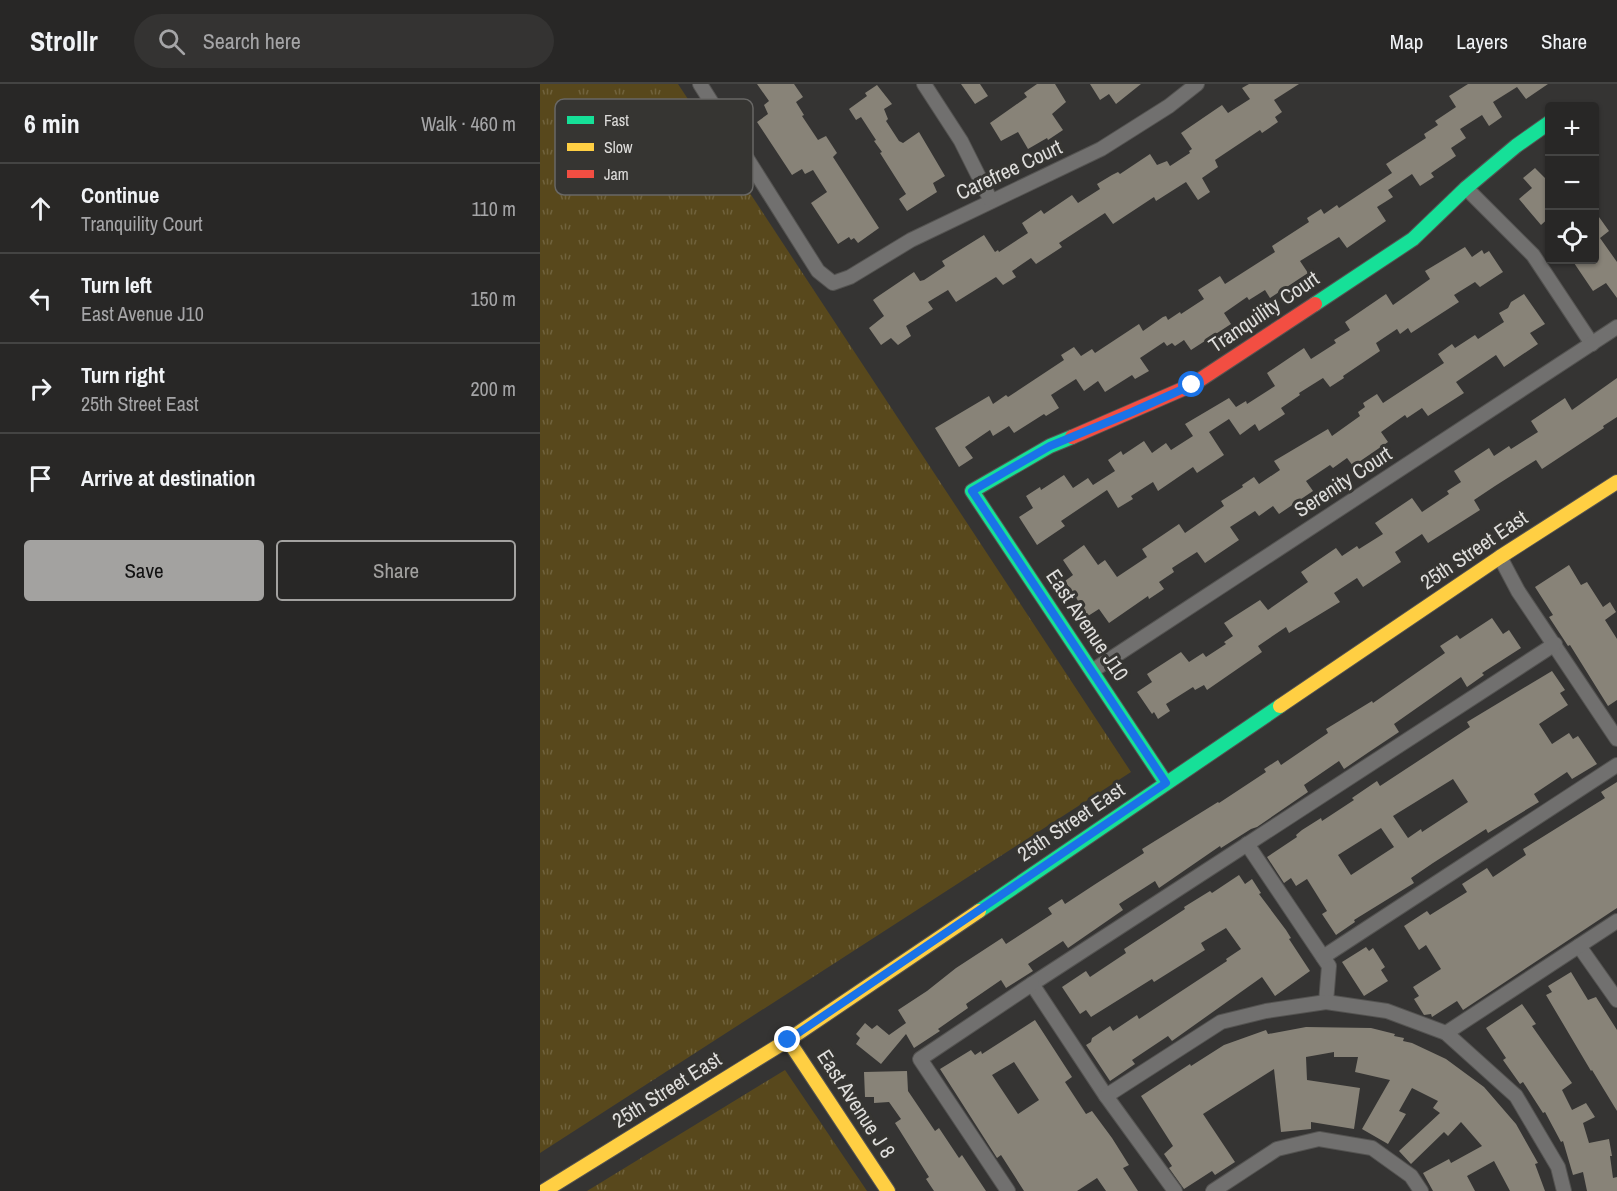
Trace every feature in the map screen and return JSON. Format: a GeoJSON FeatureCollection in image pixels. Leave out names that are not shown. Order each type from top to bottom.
{"type":"FeatureCollection","features":[{"type":"Feature","properties":{"kind":"street","name":"Carefree Court"},"geometry":{"type":"LineString","coordinates":[[700,84],[710,99]]}},
{"type":"Feature","properties":{"kind":"street"},"geometry":{"type":"LineString","coordinates":[[924,84],[961,141],[991,201]]}},
{"type":"Feature","properties":{"kind":"street","name":"Carefree Court"},"geometry":{"type":"LineString","coordinates":[[753,168],[818,270],[833,283],[850,277],[911,240],[1101,149],[1169,106],[1197,84]]}},
{"type":"Feature","properties":{"kind":"street","name":"Tranquility Court"},"geometry":{"type":"LineString","coordinates":[[972,491],[1050,446],[1192,385],[1413,239],[1466,188],[1516,146],[1545,126]]}},
{"type":"Feature","properties":{"kind":"street"},"geometry":{"type":"LineString","coordinates":[[1466,188],[1533,255],[1592,344]]}},
{"type":"Feature","properties":{"kind":"street","name":"Serenity Court"},"geometry":{"type":"LineString","coordinates":[[1092,671],[1617,327]]}},
{"type":"Feature","properties":{"kind":"street","name":"25th Street East"},"geometry":{"type":"LineString","coordinates":[[544,1191],[788,1040],[1500,557],[1617,482]]}},
{"type":"Feature","properties":{"kind":"street","name":"East Avenue J10"},"geometry":{"type":"LineString","coordinates":[[972,491],[1166,783]]}},
{"type":"Feature","properties":{"kind":"street"},"geometry":{"type":"LineString","coordinates":[[1500,557],[1518,591],[1617,739]]}},
{"type":"Feature","properties":{"kind":"street"},"geometry":{"type":"LineString","coordinates":[[1008,1191],[920,1059],[1555,644]]}},
{"type":"Feature","properties":{"kind":"street"},"geometry":{"type":"LineString","coordinates":[[1323,957],[1617,765]]}},
{"type":"Feature","properties":{"kind":"street"},"geometry":{"type":"LineString","coordinates":[[1247,844],[1329,966],[1326,1002]]}},
{"type":"Feature","properties":{"kind":"street"},"geometry":{"type":"LineString","coordinates":[[1446,1034],[1617,921]]}},
{"type":"Feature","properties":{"kind":"street"},"geometry":{"type":"LineString","coordinates":[[1579,946],[1617,1000]]}},
{"type":"Feature","properties":{"kind":"street"},"geometry":{"type":"LineString","coordinates":[[1032,984],[1106,1096],[1175,1191]]}},
{"type":"Feature","properties":{"kind":"street"},"geometry":{"type":"LineString","coordinates":[[1106,1096],[1221,1022],[1266,1011],[1326,1002],[1387,1011],[1446,1034],[1516,1096],[1558,1167],[1564,1191]]}},
{"type":"Feature","properties":{"kind":"street","name":"East Avenue J 8"},"geometry":{"type":"LineString","coordinates":[[788,1040],[888,1191]]}},
{"type":"Feature","properties":{"kind":"street"},"geometry":{"type":"LineString","coordinates":[[1213,1191],[1277,1149],[1319,1139],[1372,1148],[1411,1176],[1421,1191]]}},
{"type":"Feature","properties":{"kind":"green space"},"geometry":{"type":"Polygon","coordinates":[[[540,84],[678,84],[688,99],[555,99],[555,195],[751,195],[1131,772],[540,1153],[540,84]]]}},
{"type":"Feature","properties":{"kind":"green space"},"geometry":{"type":"Polygon","coordinates":[[[785,1070],[867,1191],[587,1191],[785,1070]]]}},
{"type":"Feature","properties":{"kind":"building"},"geometry":{"type":"Polygon","coordinates":[[[757,84],[794,84],[803,97],[796,102],[804,115],[802,116],[818,140],[826,136],[837,153],[833,157],[879,228],[858,243],[854,238],[851,240],[849,237],[838,244],[811,203],[827,192],[813,170],[805,174],[802,169],[792,175],[757,122],[768,114],[764,105],[769,101],[757,84]]]}},
{"type":"Feature","properties":{"kind":"building"},"geometry":{"type":"Polygon","coordinates":[[[961,84],[980,84],[988,96],[975,104],[961,84]]]}},
{"type":"Feature","properties":{"kind":"building"},"geometry":{"type":"Polygon","coordinates":[[[1037,84],[1055,84],[1066,102],[1052,114],[1063,130],[1028,149],[1018,132],[1001,141],[990,123],[1027,97],[1024,93],[1037,84]]]}},
{"type":"Feature","properties":{"kind":"building"},"geometry":{"type":"Polygon","coordinates":[[[1090,84],[1141,84],[1116,104],[1109,94],[1100,100],[1090,84]]]}},
{"type":"Feature","properties":{"kind":"building"},"geometry":{"type":"Polygon","coordinates":[[[1249,84],[1299,84],[1274,100],[1282,112],[1275,117],[1278,122],[1262,133],[1260,130],[1215,160],[1218,167],[1202,178],[1210,192],[1198,200],[1186,182],[1156,201],[1154,197],[1113,224],[1105,213],[1059,243],[1062,247],[1036,264],[1031,258],[1012,271],[1016,277],[1003,285],[996,277],[956,302],[948,290],[928,302],[933,309],[906,326],[911,336],[898,345],[891,338],[881,345],[869,328],[884,316],[873,300],[914,272],[920,281],[924,280],[945,266],[942,261],[984,235],[995,252],[998,250],[999,252],[1028,233],[1022,223],[1041,210],[1044,214],[1072,195],[1078,203],[1100,189],[1097,184],[1118,172],[1120,174],[1150,154],[1157,165],[1167,161],[1170,166],[1190,153],[1192,149],[1181,133],[1222,105],[1228,113],[1250,99],[1242,88],[1249,84]]]}},
{"type":"Feature","properties":{"kind":"building"},"geometry":{"type":"Polygon","coordinates":[[[1468,84],[1548,84],[1526,99],[1517,87],[1493,102],[1502,117],[1489,126],[1482,115],[1460,129],[1466,138],[1451,148],[1456,156],[1431,173],[1434,177],[1420,186],[1412,174],[1388,190],[1393,197],[1377,207],[1386,221],[1347,248],[1339,237],[1300,261],[1308,273],[1270,298],[1265,290],[1249,300],[1247,297],[1224,313],[1231,324],[1208,339],[1191,350],[1184,340],[1175,346],[1172,343],[1167,346],[1164,342],[1140,358],[1149,371],[1135,379],[1132,375],[1105,392],[1098,381],[1084,391],[1076,379],[1051,395],[1059,408],[1046,416],[1044,414],[1014,433],[1009,426],[993,436],[990,430],[965,447],[973,458],[959,467],[935,428],[989,396],[993,404],[1006,395],[1008,397],[1064,360],[1061,355],[1074,347],[1081,356],[1092,349],[1095,353],[1139,324],[1143,331],[1163,317],[1166,316],[1168,320],[1180,312],[1181,314],[1204,299],[1198,290],[1220,276],[1225,284],[1275,252],[1272,246],[1309,222],[1307,218],[1321,209],[1324,214],[1337,205],[1339,208],[1392,173],[1386,164],[1426,138],[1424,134],[1438,125],[1435,121],[1456,107],[1449,96],[1468,84]]]}},
{"type":"Feature","properties":{"kind":"building"},"geometry":{"type":"Polygon","coordinates":[[[877,85],[892,104],[884,109],[888,119],[886,121],[899,141],[903,143],[919,132],[945,176],[933,183],[937,192],[907,211],[899,199],[906,194],[880,153],[882,152],[874,141],[876,140],[861,117],[856,120],[849,109],[867,96],[865,93],[877,85]]]}},
{"type":"Feature","properties":{"kind":"building"},"geometry":{"type":"Polygon","coordinates":[[[1535,168],[1545,178],[1545,221],[1541,225],[1519,199],[1532,188],[1523,178],[1535,168]]]}},
{"type":"Feature","properties":{"kind":"building"},"geometry":{"type":"Polygon","coordinates":[[[1599,217],[1609,231],[1600,238],[1617,262],[1617,298],[1606,283],[1593,291],[1575,264],[1599,264],[1599,217]]]}},
{"type":"Feature","properties":{"kind":"building"},"geometry":{"type":"Polygon","coordinates":[[[1465,247],[1472,257],[1482,250],[1484,254],[1489,251],[1503,272],[1480,287],[1475,282],[1454,295],[1459,302],[1411,333],[1408,328],[1400,334],[1397,329],[1376,343],[1380,351],[1343,376],[1344,378],[1330,387],[1323,378],[1299,393],[1300,395],[1281,408],[1285,414],[1259,431],[1255,424],[1240,435],[1229,419],[1209,432],[1224,455],[1197,473],[1193,467],[1158,491],[1153,482],[1131,496],[1133,499],[1118,508],[1107,490],[1061,521],[1065,526],[1037,545],[1019,517],[1033,508],[1026,496],[1040,487],[1041,490],[1064,475],[1073,488],[1088,478],[1093,485],[1115,471],[1108,460],[1121,451],[1123,455],[1144,441],[1152,453],[1166,443],[1171,450],[1193,436],[1185,424],[1229,398],[1236,407],[1246,401],[1247,404],[1275,386],[1267,373],[1304,348],[1311,359],[1336,343],[1334,340],[1350,330],[1345,322],[1386,294],[1393,305],[1430,279],[1425,271],[1465,247]]]}},
{"type":"Feature","properties":{"kind":"building"},"geometry":{"type":"Polygon","coordinates":[[[1524,294],[1545,324],[1530,333],[1538,344],[1504,367],[1496,355],[1456,382],[1464,393],[1428,416],[1422,408],[1407,418],[1405,415],[1381,432],[1388,442],[1353,466],[1347,458],[1333,468],[1330,465],[1306,481],[1313,491],[1279,514],[1273,506],[1259,516],[1255,511],[1230,527],[1239,540],[1205,563],[1197,552],[1172,568],[1174,572],[1159,582],[1164,589],[1149,599],[1148,596],[1109,623],[1099,609],[1088,616],[1065,581],[1073,575],[1063,560],[1084,545],[1098,565],[1105,560],[1117,577],[1147,557],[1142,549],[1179,524],[1185,533],[1224,506],[1221,501],[1254,477],[1259,484],[1280,470],[1274,461],[1328,429],[1332,436],[1360,416],[1358,412],[1365,407],[1363,403],[1377,394],[1383,403],[1444,363],[1438,354],[1452,344],[1455,348],[1475,335],[1478,339],[1504,322],[1499,313],[1524,294]]]}},
{"type":"Feature","properties":{"kind":"building"},"geometry":{"type":"Polygon","coordinates":[[[1617,378],[1617,417],[1603,426],[1604,428],[1542,469],[1536,460],[1474,500],[1480,510],[1428,543],[1422,534],[1395,552],[1401,562],[1363,587],[1357,578],[1334,593],[1340,602],[1289,633],[1286,627],[1258,646],[1262,652],[1207,690],[1204,685],[1195,690],[1193,687],[1166,704],[1170,711],[1158,719],[1154,712],[1152,714],[1137,692],[1152,682],[1147,674],[1181,652],[1189,662],[1203,653],[1206,657],[1226,644],[1224,642],[1233,636],[1224,623],[1260,600],[1268,610],[1308,582],[1301,572],[1336,548],[1342,556],[1357,546],[1359,549],[1383,534],[1375,523],[1412,498],[1422,512],[1449,494],[1447,491],[1461,482],[1454,471],[1489,448],[1494,456],[1509,446],[1511,449],[1538,432],[1531,421],[1565,398],[1572,410],[1617,378]]]}},
{"type":"Feature","properties":{"kind":"building"},"geometry":{"type":"Polygon","coordinates":[[[1569,565],[1581,585],[1587,582],[1603,607],[1610,602],[1616,612],[1605,620],[1617,639],[1617,700],[1608,706],[1570,645],[1568,646],[1549,617],[1553,615],[1535,587],[1569,565]]]}},
{"type":"Feature","properties":{"kind":"building"},"geometry":{"type":"Polygon","coordinates":[[[1492,618],[1503,634],[1509,630],[1521,648],[1482,673],[1484,675],[1467,687],[1461,677],[1394,724],[1399,732],[1344,769],[1339,761],[1304,785],[1308,792],[1257,827],[1221,848],[1220,846],[1159,888],[1155,881],[1119,904],[1123,910],[1068,948],[1063,941],[1028,964],[1033,971],[1006,988],[1001,980],[966,1004],[968,1008],[938,1029],[940,1031],[914,1048],[906,1034],[881,1064],[856,1044],[860,1038],[856,1034],[865,1023],[872,1029],[877,1025],[889,1035],[906,1023],[898,1010],[956,968],[1002,938],[1006,944],[1052,914],[1048,908],[1062,899],[1065,904],[1144,853],[1142,849],[1266,772],[1264,769],[1278,760],[1281,765],[1328,733],[1326,729],[1372,701],[1373,703],[1445,653],[1440,646],[1457,635],[1460,639],[1492,618]]]}},
{"type":"Feature","properties":{"kind":"building"},"geometry":{"type":"Polygon","coordinates":[[[1552,671],[1565,690],[1560,693],[1568,705],[1539,724],[1552,744],[1569,733],[1573,739],[1578,736],[1597,764],[1572,779],[1567,772],[1534,794],[1539,802],[1488,833],[1486,829],[1433,863],[1411,878],[1414,883],[1354,920],[1355,922],[1336,935],[1322,914],[1327,911],[1307,879],[1296,886],[1291,878],[1284,883],[1267,857],[1297,837],[1296,835],[1302,830],[1321,818],[1322,821],[1354,800],[1352,798],[1377,781],[1380,786],[1470,727],[1467,722],[1552,671]],[[1453,779],[1393,816],[1408,838],[1421,829],[1422,832],[1468,802],[1453,779]],[[1381,828],[1338,855],[1351,875],[1394,847],[1381,828]]]}},
{"type":"Feature","properties":{"kind":"building"},"geometry":{"type":"Polygon","coordinates":[[[1617,782],[1617,908],[1463,1010],[1457,1001],[1432,1017],[1431,1014],[1424,1015],[1414,999],[1419,996],[1413,987],[1441,969],[1426,945],[1419,950],[1404,926],[1427,911],[1430,915],[1467,892],[1462,884],[1487,868],[1493,877],[1526,855],[1523,849],[1605,798],[1601,792],[1617,782]]]}},
{"type":"Feature","properties":{"kind":"building"},"geometry":{"type":"Polygon","coordinates":[[[1239,875],[1245,884],[1252,879],[1261,893],[1259,894],[1286,930],[1291,938],[1289,939],[1310,971],[1275,996],[1262,977],[1172,1041],[1168,1036],[1132,1060],[1135,1064],[1110,1081],[1086,1045],[1091,1042],[1092,1038],[1110,1026],[1113,1031],[1137,1015],[1139,1019],[1227,961],[1226,959],[1241,949],[1226,928],[1201,943],[1205,950],[1154,982],[1152,979],[1091,1017],[1086,1010],[1080,1014],[1062,987],[1086,971],[1090,977],[1126,953],[1124,949],[1185,909],[1184,907],[1210,891],[1212,893],[1239,875]]]}},
{"type":"Feature","properties":{"kind":"building"},"geometry":{"type":"Polygon","coordinates":[[[1366,947],[1369,951],[1373,948],[1385,967],[1381,970],[1388,981],[1364,996],[1342,962],[1366,947]]]}},
{"type":"Feature","properties":{"kind":"building"},"geometry":{"type":"Polygon","coordinates":[[[1571,972],[1588,1000],[1596,997],[1617,1030],[1617,1111],[1546,995],[1552,992],[1548,986],[1571,972]]]}},
{"type":"Feature","properties":{"kind":"building"},"geometry":{"type":"Polygon","coordinates":[[[1522,1004],[1536,1024],[1532,1026],[1572,1083],[1562,1090],[1572,1110],[1586,1103],[1595,1117],[1583,1123],[1589,1143],[1609,1139],[1613,1178],[1617,1177],[1617,1191],[1587,1191],[1583,1172],[1573,1175],[1563,1141],[1561,1142],[1545,1112],[1543,1113],[1523,1082],[1520,1084],[1503,1060],[1506,1058],[1486,1028],[1522,1004]]]}},
{"type":"Feature","properties":{"kind":"building"},"geometry":{"type":"Polygon","coordinates":[[[1035,1020],[1072,1077],[1065,1082],[1086,1114],[1092,1111],[1112,1138],[1129,1165],[1123,1168],[1138,1191],[1106,1191],[1097,1178],[1077,1191],[1024,1191],[1001,1155],[997,1158],[940,1069],[971,1050],[975,1055],[981,1051],[982,1054],[1035,1020]],[[1014,1062],[992,1075],[1018,1114],[1039,1100],[1014,1062]]]}},
{"type":"Feature","properties":{"kind":"building"},"geometry":{"type":"Polygon","coordinates":[[[1306,1027],[1371,1028],[1395,1034],[1394,1036],[1404,1038],[1403,1041],[1446,1059],[1484,1087],[1516,1124],[1538,1163],[1535,1164],[1545,1191],[1510,1191],[1494,1161],[1467,1176],[1475,1191],[1433,1191],[1423,1173],[1449,1159],[1451,1163],[1482,1146],[1461,1122],[1448,1136],[1444,1132],[1411,1164],[1399,1151],[1440,1113],[1433,1108],[1438,1101],[1412,1088],[1399,1111],[1406,1114],[1388,1144],[1362,1129],[1390,1080],[1355,1072],[1358,1057],[1334,1057],[1334,1052],[1306,1057],[1307,1080],[1360,1088],[1354,1129],[1311,1122],[1311,1129],[1281,1132],[1274,1069],[1203,1114],[1235,1162],[1215,1175],[1212,1171],[1184,1189],[1169,1168],[1172,1166],[1164,1154],[1173,1146],[1141,1096],[1224,1045],[1266,1030],[1268,1034],[1306,1027]]]}},
{"type":"Feature","properties":{"kind":"building"},"geometry":{"type":"Polygon","coordinates":[[[907,1071],[908,1091],[935,1131],[939,1128],[959,1158],[962,1155],[986,1191],[934,1191],[926,1179],[929,1177],[895,1123],[901,1119],[889,1102],[874,1103],[874,1097],[865,1097],[864,1072],[907,1071]]]}},
{"type":"Feature","properties":{"kind":"traffic: fast"},"geometry":{"type":"LineString","coordinates":[[1315,304],[1413,239],[1466,188],[1516,146],[1545,126]]}},
{"type":"Feature","properties":{"kind":"traffic: fast"},"geometry":{"type":"LineString","coordinates":[[1072,437],[1050,446],[972,491],[1166,783]]}},
{"type":"Feature","properties":{"kind":"traffic: fast"},"geometry":{"type":"LineString","coordinates":[[979,911],[1280,706]]}},
{"type":"Feature","properties":{"kind":"traffic: slow"},"geometry":{"type":"LineString","coordinates":[[1280,706],[1500,557],[1617,482]]}},
{"type":"Feature","properties":{"kind":"traffic: slow"},"geometry":{"type":"LineString","coordinates":[[544,1191],[788,1040],[979,911]]}},
{"type":"Feature","properties":{"kind":"traffic: slow"},"geometry":{"type":"LineString","coordinates":[[788,1040],[888,1191]]}},
{"type":"Feature","properties":{"kind":"traffic: jam"},"geometry":{"type":"LineString","coordinates":[[1072,437],[1192,385],[1315,304]]}},
{"type":"Feature","properties":{"kind":"route"},"geometry":{"type":"LineString","coordinates":[[788,1040],[1166,783],[972,491],[1050,446],[1192,385]]}}]}
